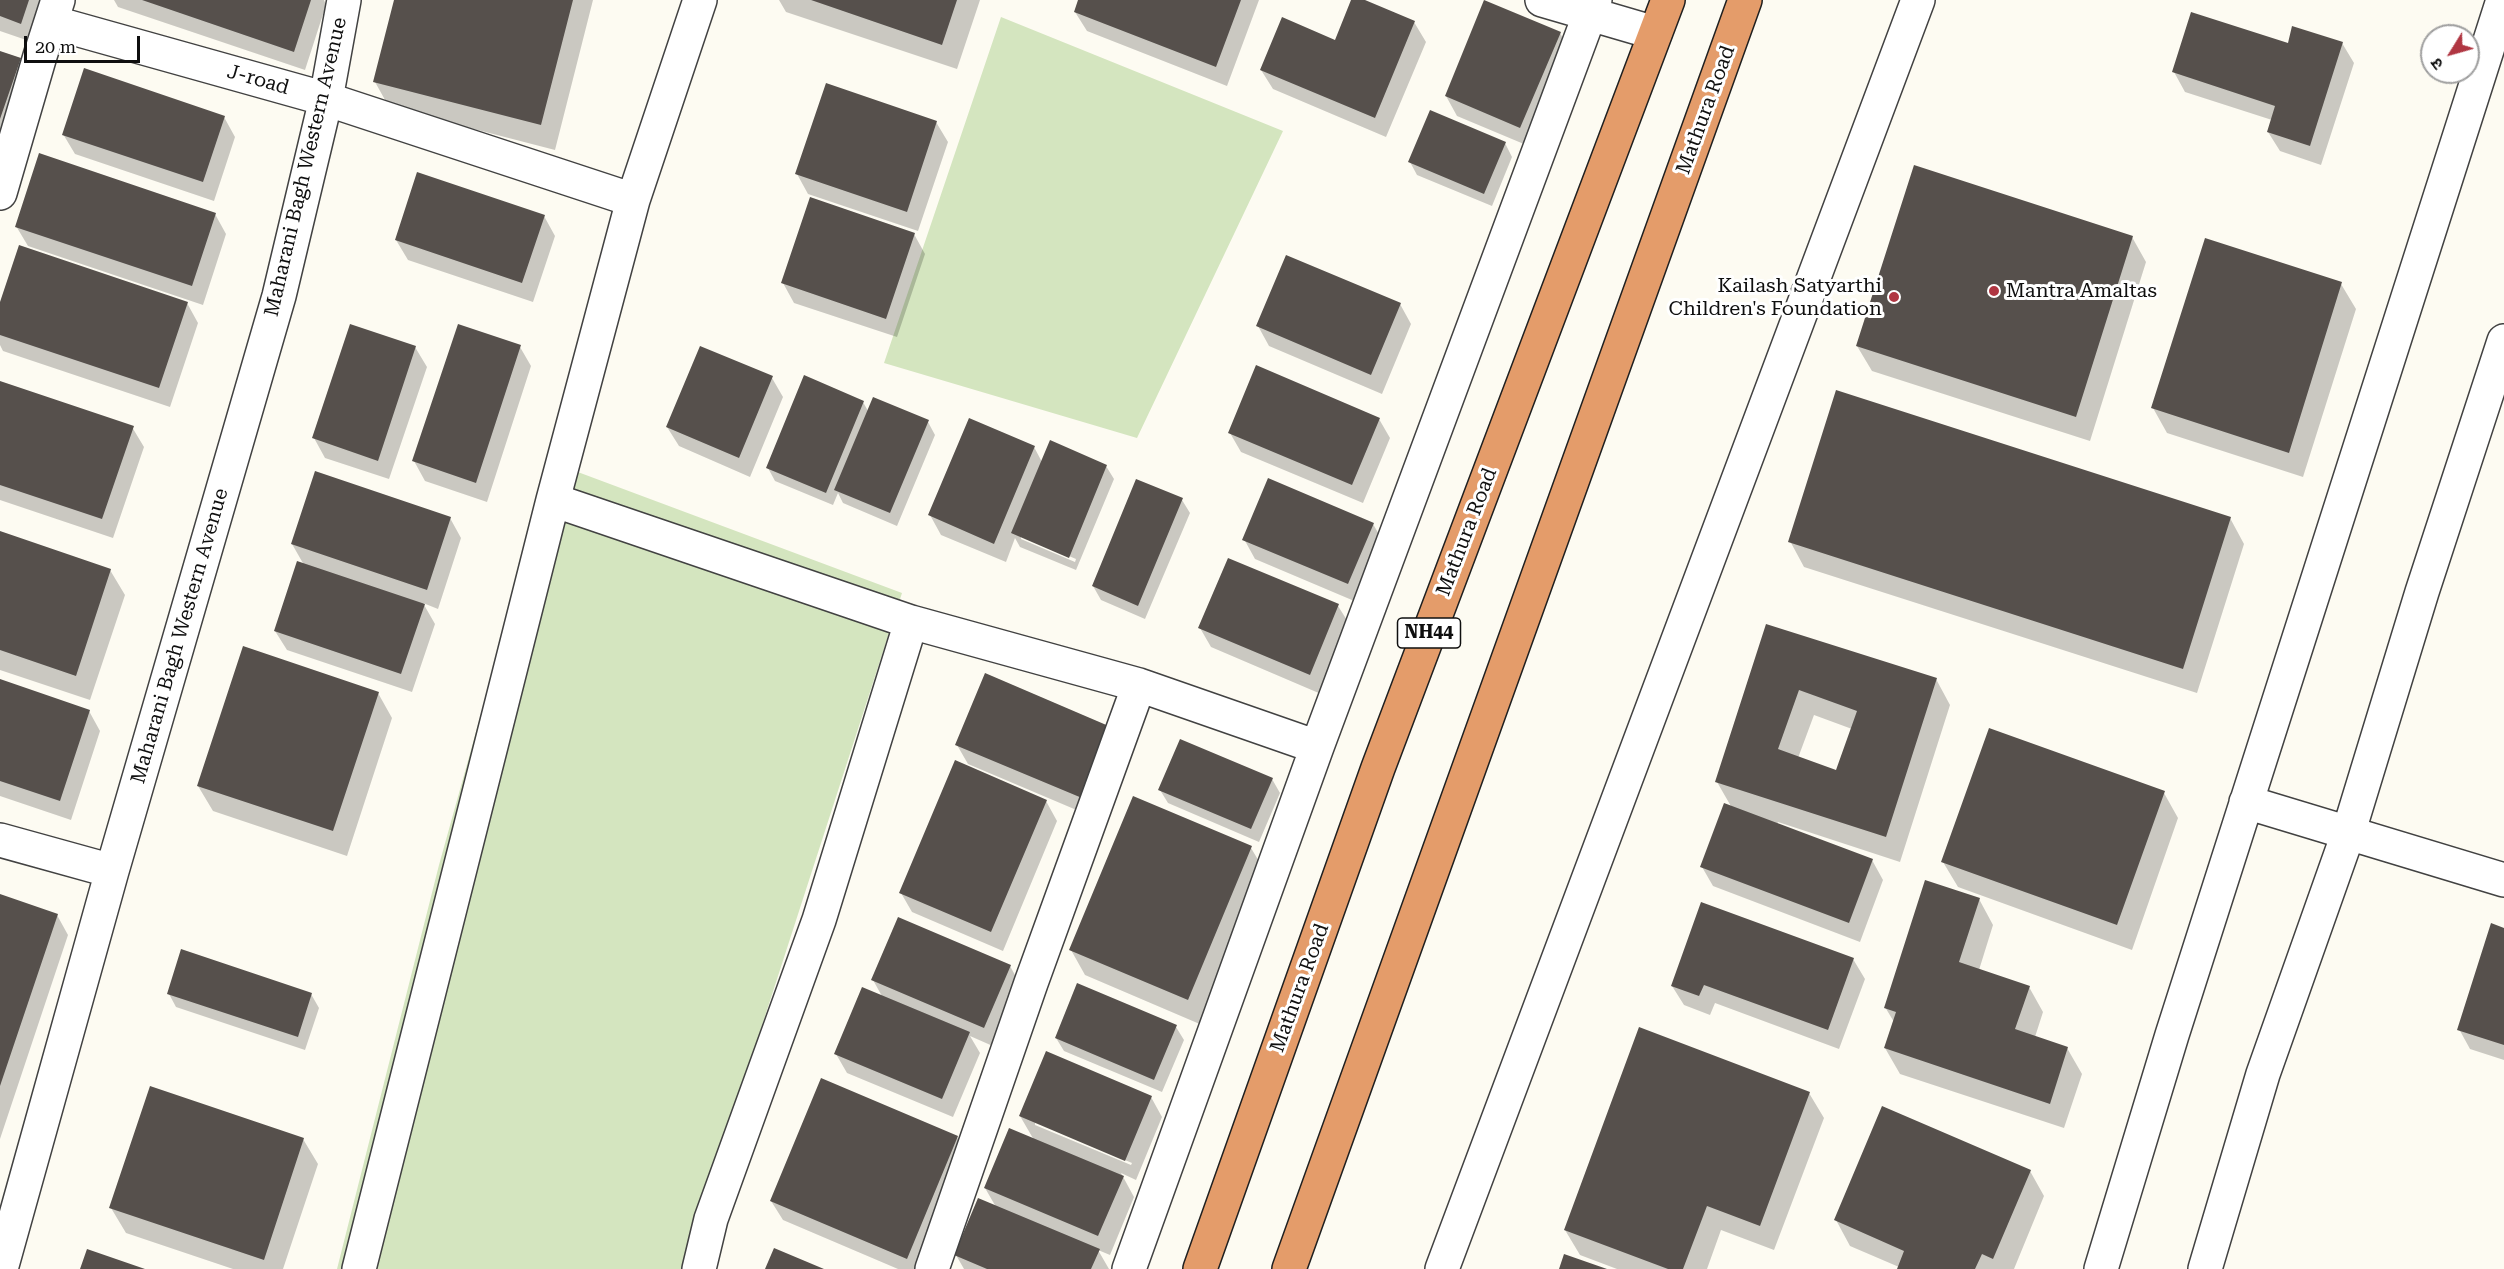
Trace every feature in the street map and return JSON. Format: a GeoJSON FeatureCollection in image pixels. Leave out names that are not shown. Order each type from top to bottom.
{"type":"FeatureCollection","features":[{"type":"Feature","properties":{"kind":"highway","name":"Mathura Road"},"geometry":{"type":"LineString","coordinates":[[1200,1269],[1378,768],[1668,0]]}},
{"type":"Feature","properties":{"kind":"highway","name":"Mathura Road"},"geometry":{"type":"LineString","coordinates":[[1289,1269],[1745,0]]}},
{"type":"Feature","properties":{"kind":"street","name":"Maharani Bagh Western Avenue"},"geometry":{"type":"LineString","coordinates":[[1,1269],[8,1213],[112,871],[279,296],[326,99],[344,0]]}},
{"type":"Feature","properties":{"kind":"street"},"geometry":{"type":"LineString","coordinates":[[358,1269],[553,500],[633,200],[700,0]]}},
{"type":"Feature","properties":{"kind":"street"},"geometry":{"type":"LineString","coordinates":[[1542,0],[1592,7],[1655,33]]}},
{"type":"Feature","properties":{"kind":"street"},"geometry":{"type":"LineString","coordinates":[[1442,1269],[1917,0]]}},
{"type":"Feature","properties":{"kind":"street"},"geometry":{"type":"LineString","coordinates":[[2101,1269],[2246,802],[2503,0]]}},
{"type":"Feature","properties":{"kind":"street"},"geometry":{"type":"LineString","coordinates":[[1128,1269],[1317,747],[1592,7]]}},
{"type":"Feature","properties":{"kind":"street","name":"J-road"},"geometry":{"type":"LineString","coordinates":[[55,11],[633,200]]}},
{"type":"Feature","properties":{"kind":"street"},"geometry":{"type":"LineString","coordinates":[[0,193],[55,11]]}},
{"type":"Feature","properties":{"kind":"street"},"geometry":{"type":"LineString","coordinates":[[2205,1269],[2264,1074],[2348,834],[2422,592],[2504,341]]}},
{"type":"Feature","properties":{"kind":"street"},"geometry":{"type":"LineString","coordinates":[[553,500],[911,622],[1138,685],[1317,747]]}},
{"type":"Feature","properties":{"kind":"street"},"geometry":{"type":"LineString","coordinates":[[699,1269],[711,1219],[819,920],[911,622]]}},
{"type":"Feature","properties":{"kind":"street"},"geometry":{"type":"LineString","coordinates":[[932,1269],[1138,685]]}},
{"type":"Feature","properties":{"kind":"street"},"geometry":{"type":"LineString","coordinates":[[2246,802],[2504,880]]}},
{"type":"Feature","properties":{"kind":"street"},"geometry":{"type":"LineString","coordinates":[[0,840],[112,871]]}},
{"type":"Feature","properties":{"kind":"green space"},"geometry":{"type":"Polygon","coordinates":[[[1001,17],[1283,131],[1137,438],[884,363],[1001,17]]]}},
{"type":"Feature","properties":{"kind":"green space"},"geometry":{"type":"Polygon","coordinates":[[[551,462],[902,593],[699,1220],[681,1269],[337,1269],[439,865],[551,462]]]}},
{"type":"Feature","properties":{"kind":"building"},"geometry":{"type":"Polygon","coordinates":[[[0,0],[29,0],[21,24],[0,16],[0,0]]]}},
{"type":"Feature","properties":{"kind":"building"},"geometry":{"type":"Polygon","coordinates":[[[142,0],[311,0],[294,52],[142,0]]]}},
{"type":"Feature","properties":{"kind":"building"},"geometry":{"type":"Polygon","coordinates":[[[394,0],[573,0],[541,125],[373,82],[394,0]]]}},
{"type":"Feature","properties":{"kind":"building"},"geometry":{"type":"Polygon","coordinates":[[[811,0],[957,0],[942,45],[811,0]]]}},
{"type":"Feature","properties":{"kind":"building"},"geometry":{"type":"Polygon","coordinates":[[[1078,0],[1241,0],[1216,67],[1074,12],[1078,0]]]}},
{"type":"Feature","properties":{"kind":"building"},"geometry":{"type":"Polygon","coordinates":[[[1351,0],[1365,0],[1415,21],[1375,118],[1260,70],[1282,17],[1335,40],[1351,0]]]}},
{"type":"Feature","properties":{"kind":"building"},"geometry":{"type":"Polygon","coordinates":[[[1484,0],[1561,32],[1520,128],[1445,96],[1484,0]]]}},
{"type":"Feature","properties":{"kind":"building"},"geometry":{"type":"Polygon","coordinates":[[[2191,12],[2288,43],[2292,26],[2343,42],[2310,146],[2267,132],[2275,106],[2172,72],[2191,12]]]}},
{"type":"Feature","properties":{"kind":"building"},"geometry":{"type":"Polygon","coordinates":[[[0,51],[21,58],[0,119],[0,51]]]}},
{"type":"Feature","properties":{"kind":"building"},"geometry":{"type":"Polygon","coordinates":[[[84,68],[225,116],[203,182],[62,135],[84,68]]]}},
{"type":"Feature","properties":{"kind":"building"},"geometry":{"type":"Polygon","coordinates":[[[826,83],[937,121],[907,212],[795,174],[826,83]]]}},
{"type":"Feature","properties":{"kind":"building"},"geometry":{"type":"Polygon","coordinates":[[[1430,110],[1506,142],[1484,194],[1408,162],[1430,110]]]}},
{"type":"Feature","properties":{"kind":"building"},"geometry":{"type":"Polygon","coordinates":[[[39,153],[216,213],[192,286],[15,227],[39,153]]]}},
{"type":"Feature","properties":{"kind":"building","name":"Mantra Amaltas"},"geometry":{"type":"Polygon","coordinates":[[[1914,165],[2133,236],[2076,417],[1856,346],[1914,165]]]}},
{"type":"Feature","properties":{"kind":"building"},"geometry":{"type":"Polygon","coordinates":[[[417,172],[545,215],[522,283],[395,240],[417,172]]]}},
{"type":"Feature","properties":{"kind":"building"},"geometry":{"type":"Polygon","coordinates":[[[810,197],[915,233],[886,319],[781,283],[810,197]]]}},
{"type":"Feature","properties":{"kind":"building"},"geometry":{"type":"Polygon","coordinates":[[[2205,238],[2342,282],[2289,453],[2151,408],[2205,238]]]}},
{"type":"Feature","properties":{"kind":"building"},"geometry":{"type":"Polygon","coordinates":[[[19,245],[188,302],[159,388],[0,335],[0,302],[19,245]]]}},
{"type":"Feature","properties":{"kind":"building"},"geometry":{"type":"Polygon","coordinates":[[[1286,255],[1401,303],[1371,375],[1256,326],[1286,255]]]}},
{"type":"Feature","properties":{"kind":"building"},"geometry":{"type":"Polygon","coordinates":[[[350,324],[416,346],[378,461],[312,438],[350,324]]]}},
{"type":"Feature","properties":{"kind":"building"},"geometry":{"type":"Polygon","coordinates":[[[458,324],[521,345],[476,483],[412,461],[458,324]]]}},
{"type":"Feature","properties":{"kind":"building"},"geometry":{"type":"Polygon","coordinates":[[[700,346],[773,376],[739,458],[666,427],[700,346]]]}},
{"type":"Feature","properties":{"kind":"building"},"geometry":{"type":"Polygon","coordinates":[[[1256,365],[1380,418],[1352,485],[1228,433],[1256,365]]]}},
{"type":"Feature","properties":{"kind":"building"},"geometry":{"type":"Polygon","coordinates":[[[804,375],[864,401],[826,493],[766,468],[804,375]]]}},
{"type":"Feature","properties":{"kind":"building"},"geometry":{"type":"Polygon","coordinates":[[[0,381],[134,426],[102,519],[0,485],[0,381]]]}},
{"type":"Feature","properties":{"kind":"building"},"geometry":{"type":"Polygon","coordinates":[[[1836,390],[2231,517],[2183,669],[1788,542],[1836,390]]]}},
{"type":"Feature","properties":{"kind":"building"},"geometry":{"type":"Polygon","coordinates":[[[873,397],[929,420],[890,513],[834,490],[873,397]]]}},
{"type":"Feature","properties":{"kind":"building"},"geometry":{"type":"Polygon","coordinates":[[[969,418],[1035,446],[994,544],[928,515],[969,418]]]}},
{"type":"Feature","properties":{"kind":"building"},"geometry":{"type":"Polygon","coordinates":[[[1050,440],[1107,465],[1069,558],[1011,533],[1050,440]]]}},
{"type":"Feature","properties":{"kind":"building"},"geometry":{"type":"Polygon","coordinates":[[[315,471],[451,517],[427,590],[291,544],[315,471]]]}},
{"type":"Feature","properties":{"kind":"building"},"geometry":{"type":"Polygon","coordinates":[[[1268,478],[1374,523],[1348,584],[1242,540],[1268,478]]]}},
{"type":"Feature","properties":{"kind":"building"},"geometry":{"type":"Polygon","coordinates":[[[1136,479],[1183,498],[1138,606],[1092,586],[1136,479]]]}},
{"type":"Feature","properties":{"kind":"building"},"geometry":{"type":"Polygon","coordinates":[[[0,531],[111,569],[76,676],[0,650],[0,531]]]}},
{"type":"Feature","properties":{"kind":"building"},"geometry":{"type":"Polygon","coordinates":[[[1228,558],[1339,604],[1310,675],[1198,628],[1228,558]]]}},
{"type":"Feature","properties":{"kind":"building"},"geometry":{"type":"Polygon","coordinates":[[[297,561],[425,604],[401,674],[274,631],[297,561]]]}},
{"type":"Feature","properties":{"kind":"building"},"geometry":{"type":"Polygon","coordinates":[[[1766,624],[1937,678],[1886,837],[1715,782],[1766,624]],[[1799,690],[1778,749],[1836,770],[1857,711],[1799,690]]]}},
{"type":"Feature","properties":{"kind":"building"},"geometry":{"type":"Polygon","coordinates":[[[243,646],[379,692],[333,831],[197,786],[243,646]]]}},
{"type":"Feature","properties":{"kind":"building"},"geometry":{"type":"Polygon","coordinates":[[[985,673],[1111,727],[1082,798],[955,745],[985,673]]]}},
{"type":"Feature","properties":{"kind":"building"},"geometry":{"type":"Polygon","coordinates":[[[0,679],[90,710],[60,801],[0,781],[0,679]]]}},
{"type":"Feature","properties":{"kind":"building"},"geometry":{"type":"Polygon","coordinates":[[[1989,728],[2165,791],[2117,925],[1941,862],[1989,728]]]}},
{"type":"Feature","properties":{"kind":"building"},"geometry":{"type":"Polygon","coordinates":[[[1180,739],[1273,778],[1251,829],[1158,790],[1180,739]]]}},
{"type":"Feature","properties":{"kind":"building"},"geometry":{"type":"Polygon","coordinates":[[[955,760],[1047,800],[991,932],[899,893],[955,760]]]}},
{"type":"Feature","properties":{"kind":"building"},"geometry":{"type":"Polygon","coordinates":[[[1133,796],[1252,846],[1188,1000],[1069,950],[1133,796]]]}},
{"type":"Feature","properties":{"kind":"building"},"geometry":{"type":"Polygon","coordinates":[[[1724,803],[1873,859],[1849,923],[1700,867],[1724,803]]]}},
{"type":"Feature","properties":{"kind":"building"},"geometry":{"type":"Polygon","coordinates":[[[1925,880],[1980,898],[1959,962],[2030,986],[2015,1029],[2068,1047],[2050,1104],[1884,1048],[1896,1012],[1884,1008],[1925,880]]]}},
{"type":"Feature","properties":{"kind":"building"},"geometry":{"type":"Polygon","coordinates":[[[0,894],[58,914],[0,1086],[0,894]]]}},
{"type":"Feature","properties":{"kind":"building"},"geometry":{"type":"Polygon","coordinates":[[[1701,902],[1854,958],[1828,1030],[1704,985],[1699,996],[1671,986],[1701,902]]]}},
{"type":"Feature","properties":{"kind":"building"},"geometry":{"type":"Polygon","coordinates":[[[898,917],[1011,965],[984,1028],[871,980],[898,917]]]}},
{"type":"Feature","properties":{"kind":"building"},"geometry":{"type":"Polygon","coordinates":[[[2491,923],[2504,928],[2504,1045],[2457,1030],[2491,923]]]}},
{"type":"Feature","properties":{"kind":"building"},"geometry":{"type":"Polygon","coordinates":[[[181,949],[312,993],[298,1037],[167,994],[181,949]]]}},
{"type":"Feature","properties":{"kind":"building"},"geometry":{"type":"Polygon","coordinates":[[[1077,983],[1177,1025],[1154,1080],[1055,1038],[1077,983]]]}},
{"type":"Feature","properties":{"kind":"building"},"geometry":{"type":"Polygon","coordinates":[[[862,987],[970,1032],[942,1099],[834,1054],[862,987]]]}},
{"type":"Feature","properties":{"kind":"building"},"geometry":{"type":"Polygon","coordinates":[[[1639,1027],[1810,1092],[1760,1226],[1707,1206],[1683,1269],[1668,1269],[1564,1230],[1639,1027]]]}},
{"type":"Feature","properties":{"kind":"building"},"geometry":{"type":"Polygon","coordinates":[[[1046,1051],[1152,1096],[1125,1161],[1019,1116],[1046,1051]]]}},
{"type":"Feature","properties":{"kind":"building"},"geometry":{"type":"Polygon","coordinates":[[[821,1078],[958,1136],[907,1259],[770,1201],[821,1078]]]}},
{"type":"Feature","properties":{"kind":"building"},"geometry":{"type":"Polygon","coordinates":[[[150,1086],[304,1138],[264,1260],[109,1208],[150,1086]]]}},
{"type":"Feature","properties":{"kind":"building"},"geometry":{"type":"Polygon","coordinates":[[[1882,1106],[2031,1170],[1993,1259],[1982,1254],[1975,1269],[1897,1269],[1904,1251],[1834,1220],[1882,1106]]]}},
{"type":"Feature","properties":{"kind":"building"},"geometry":{"type":"Polygon","coordinates":[[[1009,1128],[1124,1176],[1098,1236],[984,1188],[1009,1128]]]}},
{"type":"Feature","properties":{"kind":"building"},"geometry":{"type":"Polygon","coordinates":[[[978,1198],[1100,1249],[1091,1269],[987,1269],[954,1255],[978,1198]]]}},
{"type":"Feature","properties":{"kind":"building"},"geometry":{"type":"Polygon","coordinates":[[[774,1248],[824,1269],[765,1269],[774,1248]]]}},
{"type":"Feature","properties":{"kind":"building"},"geometry":{"type":"Polygon","coordinates":[[[87,1249],[145,1269],[80,1269],[87,1249]]]}},
{"type":"Feature","properties":{"kind":"building"},"geometry":{"type":"Polygon","coordinates":[[[1564,1254],[1607,1269],[1559,1269],[1564,1254]]]}},
{"type":"Feature","properties":{"kind":"place","name":"Mantra Amaltas"},"geometry":{"type":"Point","coordinates":[1994,291]}},
{"type":"Feature","properties":{"kind":"place","name":"Kailash Satyarthi Children's Foundation"},"geometry":{"type":"Point","coordinates":[1894,297]}}]}
